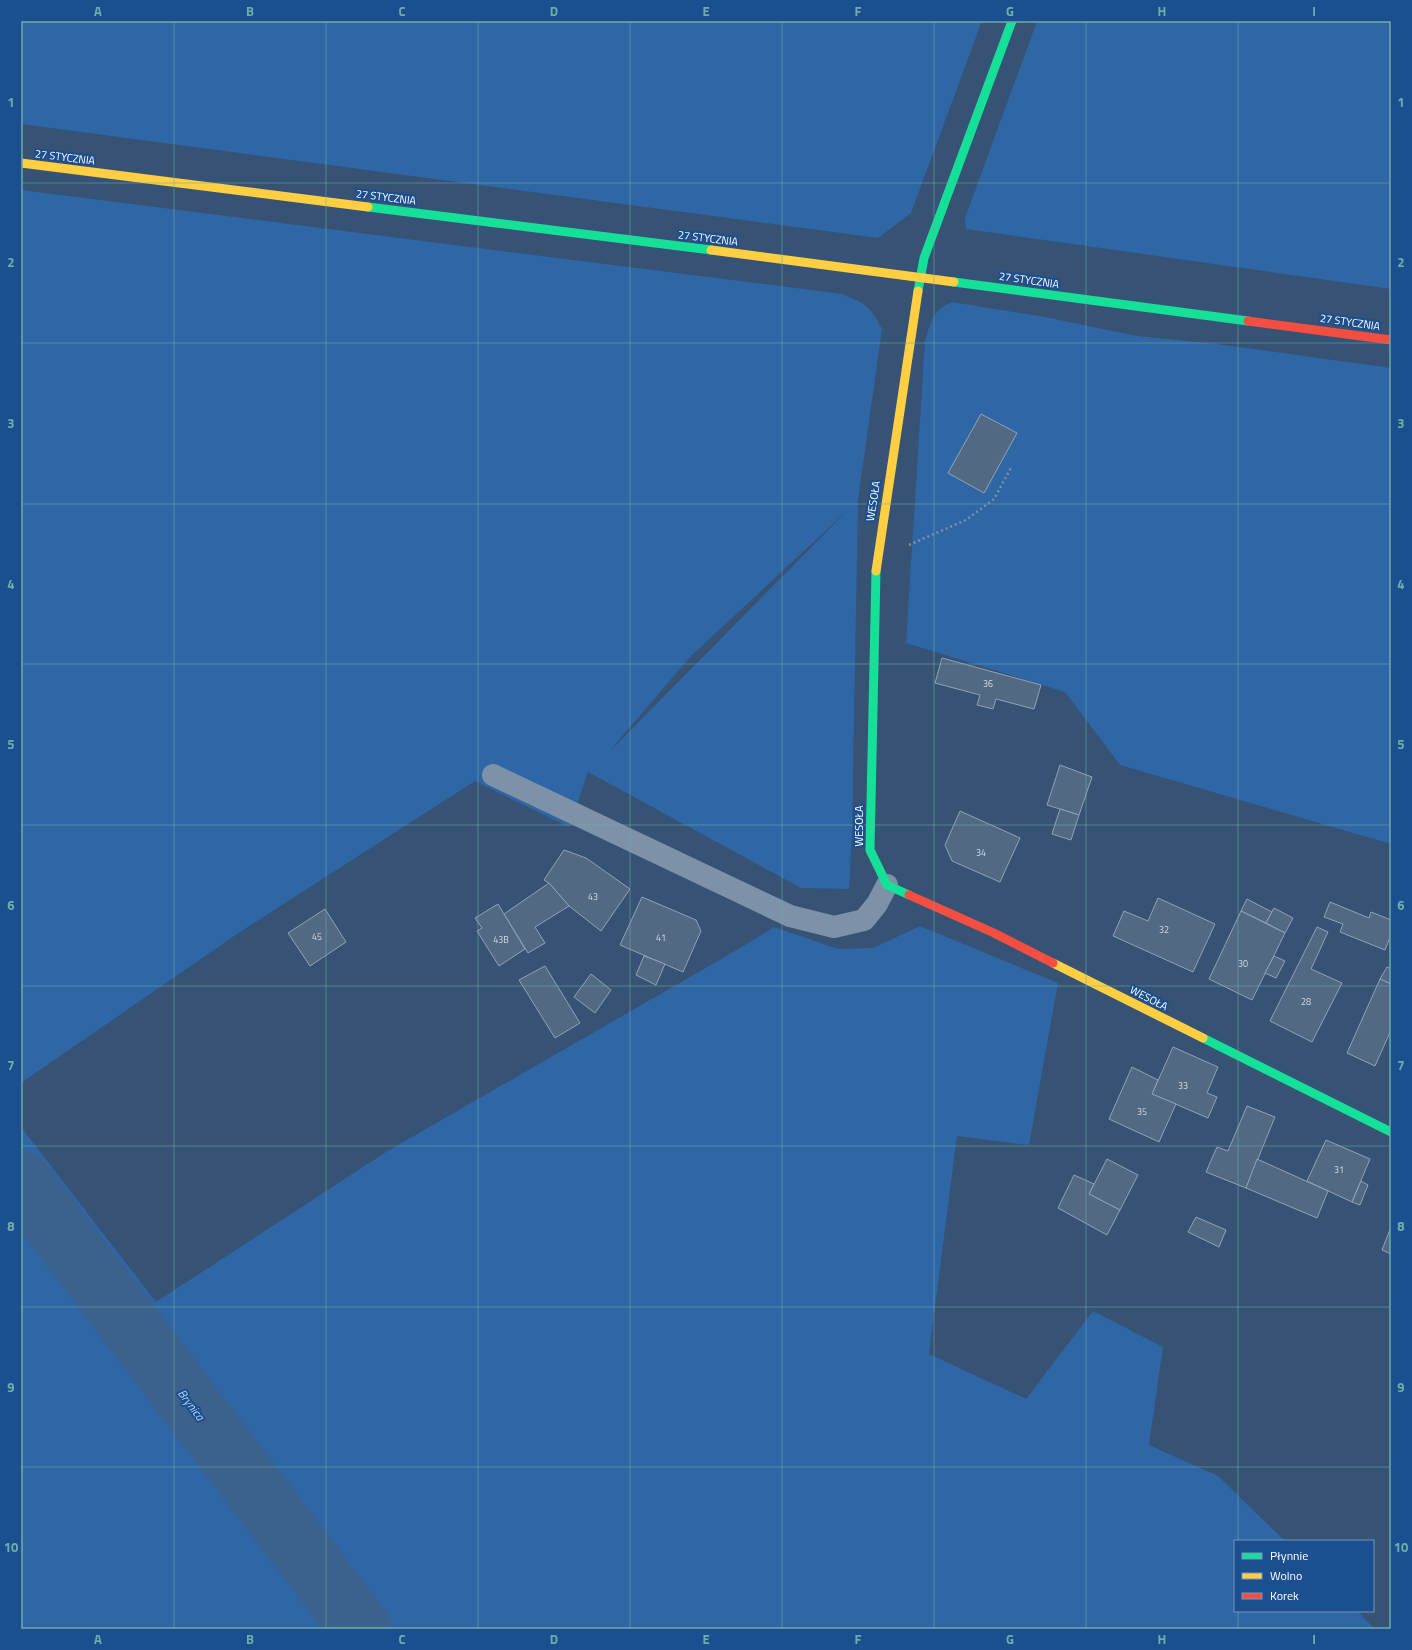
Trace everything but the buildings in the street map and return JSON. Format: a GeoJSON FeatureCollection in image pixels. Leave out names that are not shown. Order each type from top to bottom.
{"type":"FeatureCollection","features":[{"type":"Feature","properties":{"kind":"street","name":"WESOŁA"},"geometry":{"type":"LineString","coordinates":[[1012,21],[927,251],[921,277],[877,552],[875,574],[870,850],[888,885],[994,933],[1391,1132]]}},
{"type":"Feature","properties":{"kind":"street","name":"27 STYCZNIA"},"geometry":{"type":"LineString","coordinates":[[21,163],[921,277],[1391,340]]}},
{"type":"Feature","properties":{"kind":"street"},"geometry":{"type":"LineString","coordinates":[[493,775],[790,916],[834,927],[864,920],[877,904],[888,885]]}},
{"type":"Feature","properties":{"kind":"path"},"geometry":{"type":"LineString","coordinates":[[877,552],[912,544],[966,520],[994,499],[1012,466]]}},
{"type":"Feature","properties":{"kind":"shaded area"},"geometry":{"type":"Polygon","coordinates":[[[21,21],[982,21],[911,213],[878,238],[21,124],[21,21]]]}},
{"type":"Feature","properties":{"kind":"shaded area"},"geometry":{"type":"Polygon","coordinates":[[[1037,21],[1391,21],[1391,289],[966,229],[965,218],[1037,21]]]}},
{"type":"Feature","properties":{"kind":"shaded area"},"geometry":{"type":"Polygon","coordinates":[[[21,190],[842,294],[862,303],[871,311],[882,329],[858,500],[852,832],[849,889],[801,888],[588,772],[569,827],[475,781],[240,932],[21,1083],[21,190]],[[847,511],[691,656],[613,748],[847,511]]]}},
{"type":"Feature","properties":{"kind":"shaded area"},"geometry":{"type":"Polygon","coordinates":[[[952,302],[1045,317],[1137,336],[1217,344],[1391,368],[1391,844],[1120,765],[1065,692],[906,643],[925,341],[933,317],[945,305],[952,302]]]}},
{"type":"Feature","properties":{"kind":"shaded area"},"geometry":{"type":"Polygon","coordinates":[[[920,926],[1058,983],[1029,1145],[957,1136],[929,1354],[1026,1399],[1093,1311],[1163,1347],[1149,1445],[1218,1476],[1284,1540],[1234,1540],[1234,1612],[1358,1612],[1375,1629],[21,1629],[21,1127],[156,1302],[386,1152],[774,927],[838,949],[873,948],[920,926]]]}},
{"type":"Feature","properties":{"kind":"waterway","name":"Brynica"},"geometry":{"type":"LineString","coordinates":[[21,1181],[361,1629]]}},
{"type":"Feature","properties":{"kind":"traffic: fast"},"geometry":{"type":"LineString","coordinates":[[918,291],[924,258],[1012,21]]}},
{"type":"Feature","properties":{"kind":"traffic: fast"},"geometry":{"type":"LineString","coordinates":[[368,207],[711,250]]}},
{"type":"Feature","properties":{"kind":"traffic: fast"},"geometry":{"type":"LineString","coordinates":[[954,282],[1248,321]]}},
{"type":"Feature","properties":{"kind":"traffic: fast"},"geometry":{"type":"LineString","coordinates":[[876,571],[870,850],[887,885],[909,895]]}},
{"type":"Feature","properties":{"kind":"traffic: fast"},"geometry":{"type":"LineString","coordinates":[[1203,1038],[1391,1132]]}},
{"type":"Feature","properties":{"kind":"traffic: slow"},"geometry":{"type":"LineString","coordinates":[[21,163],[368,207]]}},
{"type":"Feature","properties":{"kind":"traffic: slow"},"geometry":{"type":"LineString","coordinates":[[711,250],[954,282]]}},
{"type":"Feature","properties":{"kind":"traffic: slow"},"geometry":{"type":"LineString","coordinates":[[876,571],[918,291]]}},
{"type":"Feature","properties":{"kind":"traffic: slow"},"geometry":{"type":"LineString","coordinates":[[1053,963],[1203,1038]]}},
{"type":"Feature","properties":{"kind":"traffic: jam"},"geometry":{"type":"LineString","coordinates":[[1248,321],[1391,340]]}},
{"type":"Feature","properties":{"kind":"traffic: jam"},"geometry":{"type":"LineString","coordinates":[[909,895],[994,933],[1053,963]]}}]}
